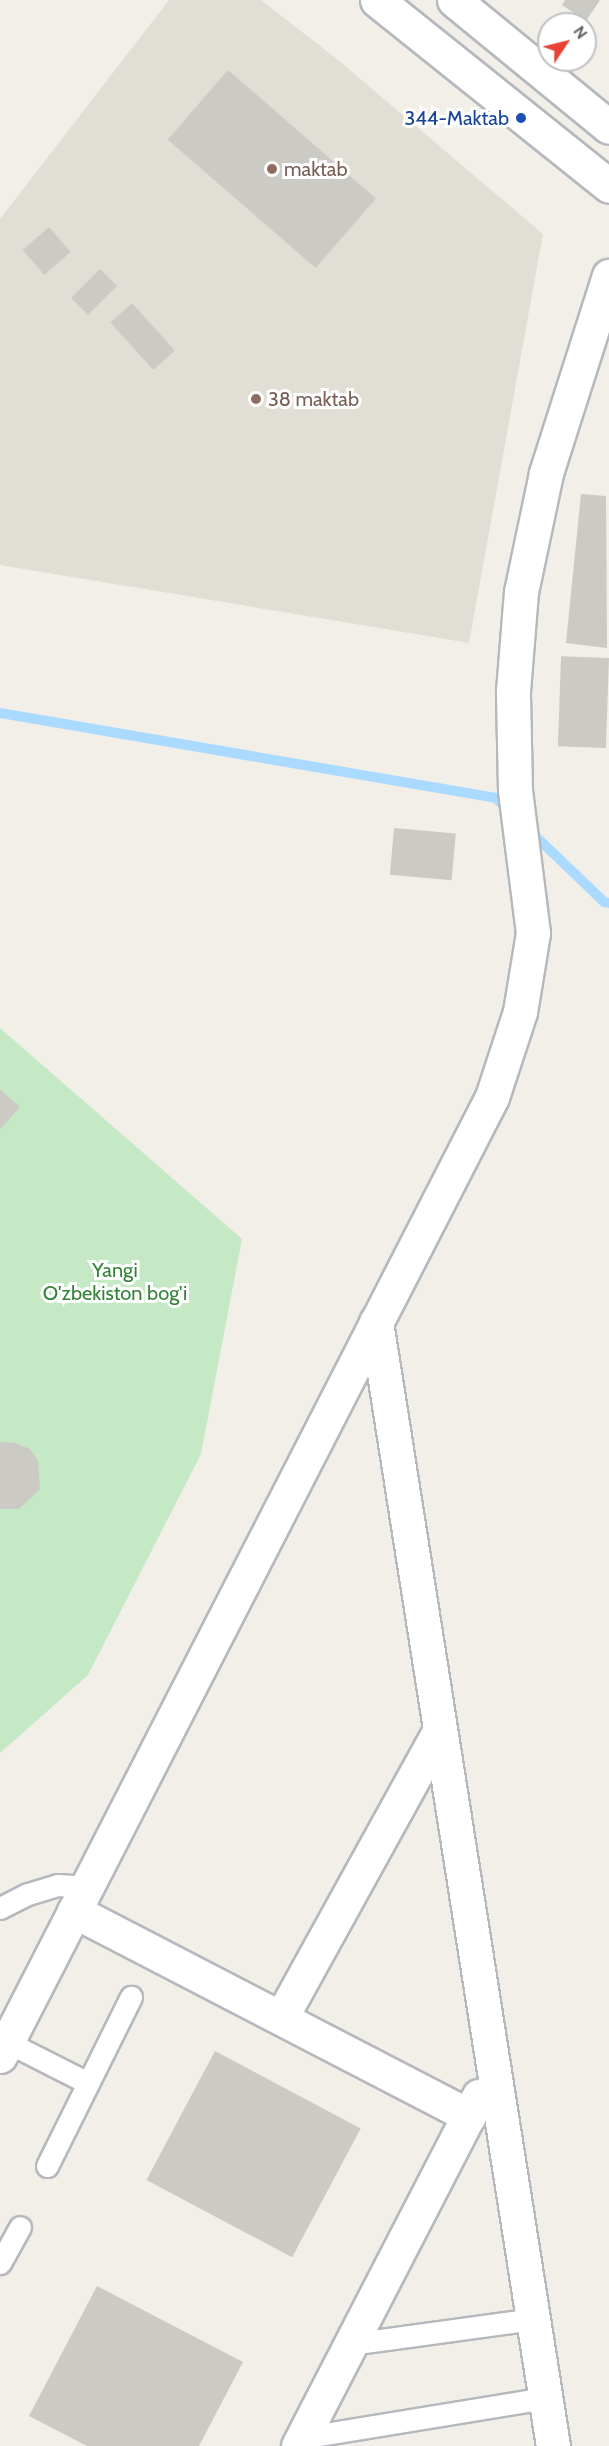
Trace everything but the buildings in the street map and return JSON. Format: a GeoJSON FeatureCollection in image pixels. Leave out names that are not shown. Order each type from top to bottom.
{"type":"FeatureCollection","features":[{"type":"Feature","properties":{"kind":"street"},"geometry":{"type":"LineString","coordinates":[[377,0],[609,186]]}},
{"type":"Feature","properties":{"kind":"street"},"geometry":{"type":"LineString","coordinates":[[454,0],[609,127]]}},
{"type":"Feature","properties":{"kind":"street"},"geometry":{"type":"LineString","coordinates":[[4,2049],[492,1097],[520,1012],[533,933],[515,790],[513,691],[521,592],[546,473],[609,276]]}},
{"type":"Feature","properties":{"kind":"street"},"geometry":{"type":"LineString","coordinates":[[376,1322],[552,2446]]}},
{"type":"Feature","properties":{"kind":"street"},"geometry":{"type":"LineString","coordinates":[[282,2016],[440,1730]]}},
{"type":"Feature","properties":{"kind":"street"},"geometry":{"type":"LineString","coordinates":[[79,1899],[282,2016],[469,2116]]}},
{"type":"Feature","properties":{"kind":"street"},"geometry":{"type":"LineString","coordinates":[[300,2442],[493,2069]]}},
{"type":"Feature","properties":{"kind":"lane"},"geometry":{"type":"LineString","coordinates":[[0,1908],[28,1894],[58,1886],[79,1899]]}},
{"type":"Feature","properties":{"kind":"lane"},"geometry":{"type":"LineString","coordinates":[[47,2166],[131,1997]]}},
{"type":"Feature","properties":{"kind":"lane"},"geometry":{"type":"LineString","coordinates":[[4,2049],[88,2083]]}},
{"type":"Feature","properties":{"kind":"lane"},"geometry":{"type":"LineString","coordinates":[[0,2263],[20,2227]]}},
{"type":"Feature","properties":{"kind":"lane"},"geometry":{"type":"LineString","coordinates":[[351,2344],[532,2319]]}},
{"type":"Feature","properties":{"kind":"lane"},"geometry":{"type":"LineString","coordinates":[[300,2442],[545,2398]]}},
{"type":"Feature","properties":{"kind":"shaded area","name":"38 maktab"},"geometry":{"type":"Polygon","coordinates":[[[169,0],[261,0],[338,60],[543,234],[469,643],[0,565],[0,219],[169,0]]]}},
{"type":"Feature","properties":{"kind":"green space","name":"Yangi O'zbekiston bog'i"},"geometry":{"type":"Polygon","coordinates":[[[0,1028],[242,1239],[201,1454],[88,1675],[0,1753],[0,1028]]]}},
{"type":"Feature","properties":{"kind":"waterway"},"geometry":{"type":"LineString","coordinates":[[0,713],[496,798],[509,811]]}},
{"type":"Feature","properties":{"kind":"waterway"},"geometry":{"type":"LineString","coordinates":[[529,830],[604,902],[609,903]]}},
{"type":"Feature","properties":{"kind":"place","name":"344-Maktab"},"geometry":{"type":"Point","coordinates":[521,118]}},
{"type":"Feature","properties":{"kind":"place","name":"maktab"},"geometry":{"type":"Point","coordinates":[272,169]}},
{"type":"Feature","properties":{"kind":"place","name":"38 maktab"},"geometry":{"type":"Point","coordinates":[256,399]}}]}
